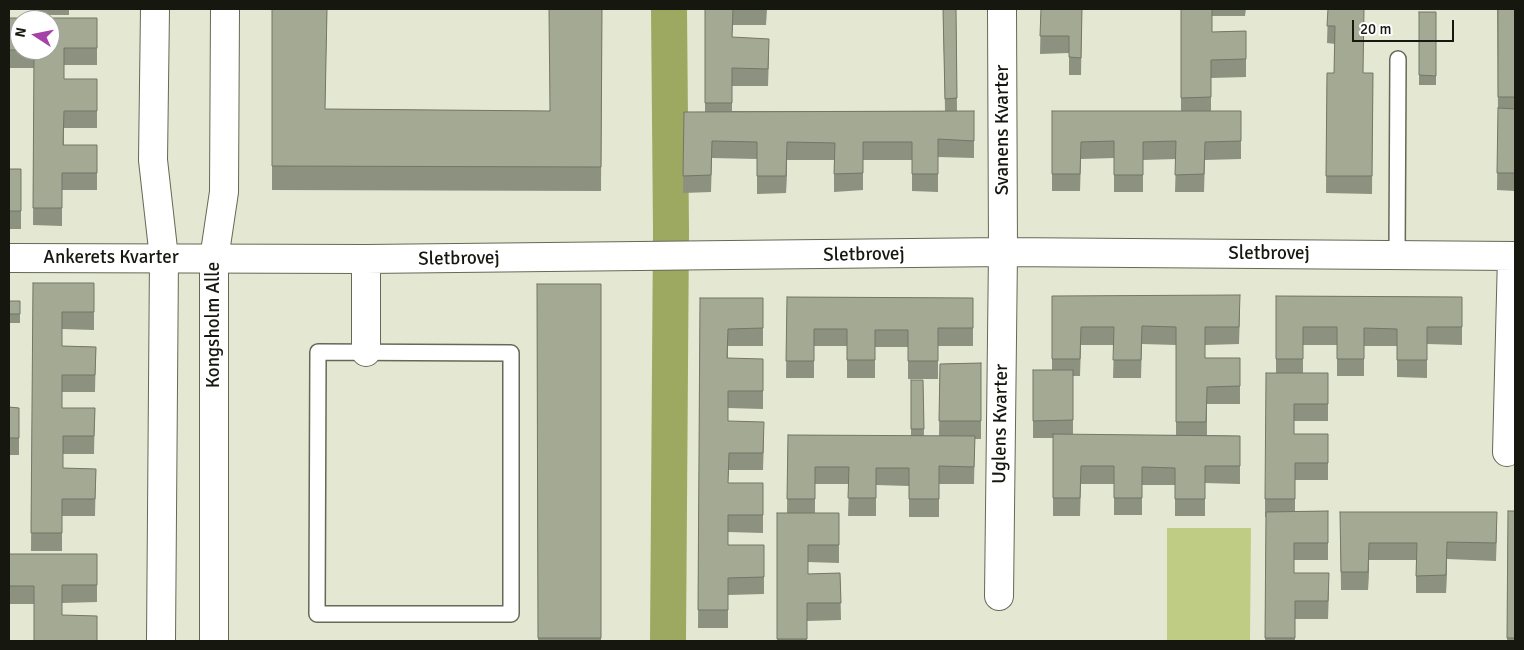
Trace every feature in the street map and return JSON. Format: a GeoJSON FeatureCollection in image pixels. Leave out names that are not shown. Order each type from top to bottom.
{"type":"FeatureCollection","features":[{"type":"Feature","properties":{"kind":"street"},"geometry":{"type":"LineString","coordinates":[[154,9],[153,160],[164,258],[161,641]]}},
{"type":"Feature","properties":{"kind":"street","name":"Kongsholm Alle"},"geometry":{"type":"LineString","coordinates":[[214,641],[214,259],[224,192],[225,9]]}},
{"type":"Feature","properties":{"kind":"street","name":"Svanens Kvarter"},"geometry":{"type":"LineString","coordinates":[[1002,9],[1003,252]]}},
{"type":"Feature","properties":{"kind":"street","name":"Sletbrovej"},"geometry":{"type":"LineString","coordinates":[[214,259],[366,260],[729,257],[1003,252],[1514,256]]}},
{"type":"Feature","properties":{"kind":"street","name":"Uglens Kvarter"},"geometry":{"type":"LineString","coordinates":[[999,596],[1003,252]]}},
{"type":"Feature","properties":{"kind":"street"},"geometry":{"type":"LineString","coordinates":[[1507,452],[1514,256]]}},
{"type":"Feature","properties":{"kind":"street","name":"Ankerets Kvarter"},"geometry":{"type":"LineString","coordinates":[[9,258],[214,259]]}},
{"type":"Feature","properties":{"kind":"street"},"geometry":{"type":"LineString","coordinates":[[366,260],[366,352]]}},
{"type":"Feature","properties":{"kind":"lane"},"geometry":{"type":"LineString","coordinates":[[1397,255],[1398,59]]}},
{"type":"Feature","properties":{"kind":"lane"},"geometry":{"type":"LineString","coordinates":[[318,352],[366,352],[511,352],[511,614],[317,614],[318,352]]}},
{"type":"Feature","properties":{"kind":"green space"},"geometry":{"type":"Polygon","coordinates":[[[1167,528],[1251,528],[1250,641],[1167,641],[1167,528]]]}},
{"type":"Feature","properties":{"kind":"building"},"geometry":{"type":"Polygon","coordinates":[[[272,9],[327,9],[325,109],[550,111],[549,9],[602,9],[601,167],[272,166],[272,9]]]}},
{"type":"Feature","properties":{"kind":"building"},"geometry":{"type":"Polygon","coordinates":[[[705,9],[733,9],[732,37],[769,39],[768,69],[732,68],[732,103],[705,103],[705,9]]]}},
{"type":"Feature","properties":{"kind":"building"},"geometry":{"type":"Polygon","coordinates":[[[943,9],[956,9],[957,98],[945,99],[943,9]]]}},
{"type":"Feature","properties":{"kind":"building"},"geometry":{"type":"Polygon","coordinates":[[[1041,9],[1082,9],[1081,58],[1069,57],[1069,36],[1040,36],[1041,9]]]}},
{"type":"Feature","properties":{"kind":"building"},"geometry":{"type":"Polygon","coordinates":[[[1181,9],[1212,9],[1212,32],[1246,31],[1246,59],[1211,60],[1211,97],[1181,98],[1181,9]]]}},
{"type":"Feature","properties":{"kind":"building"},"geometry":{"type":"Polygon","coordinates":[[[1328,9],[1364,9],[1363,73],[1373,73],[1372,176],[1326,176],[1327,73],[1334,73],[1335,26],[1327,26],[1328,9]]]}},
{"type":"Feature","properties":{"kind":"building"},"geometry":{"type":"Polygon","coordinates":[[[1498,9],[1515,9],[1515,97],[1498,97],[1498,9]]]}},
{"type":"Feature","properties":{"kind":"building"},"geometry":{"type":"Polygon","coordinates":[[[1419,12],[1436,12],[1436,76],[1419,75],[1419,12]]]}},
{"type":"Feature","properties":{"kind":"building"},"geometry":{"type":"Polygon","coordinates":[[[9,18],[10,18],[9,50],[9,18]]]}},
{"type":"Feature","properties":{"kind":"building"},"geometry":{"type":"Polygon","coordinates":[[[60,18],[97,18],[97,48],[64,48],[64,79],[97,79],[97,111],[64,111],[63,145],[97,145],[97,173],[62,173],[62,208],[33,208],[34,60],[60,60],[60,18]]]}},
{"type":"Feature","properties":{"kind":"building"},"geometry":{"type":"Polygon","coordinates":[[[1498,108],[1515,109],[1515,173],[1497,173],[1498,108]]]}},
{"type":"Feature","properties":{"kind":"building"},"geometry":{"type":"Polygon","coordinates":[[[974,111],[974,141],[938,139],[938,174],[912,174],[912,142],[863,142],[863,173],[834,174],[835,143],[787,142],[786,176],[757,176],[757,142],[712,141],[711,175],[683,176],[684,112],[974,111]]]}},
{"type":"Feature","properties":{"kind":"building"},"geometry":{"type":"Polygon","coordinates":[[[1052,111],[1241,111],[1241,141],[1205,142],[1204,174],[1175,175],[1176,141],[1143,142],[1143,175],[1114,175],[1114,141],[1081,142],[1080,174],[1052,174],[1052,111]]]}},
{"type":"Feature","properties":{"kind":"building"},"geometry":{"type":"Polygon","coordinates":[[[9,169],[21,169],[21,211],[9,211],[9,169]]]}},
{"type":"Feature","properties":{"kind":"building"},"geometry":{"type":"Polygon","coordinates":[[[33,283],[94,283],[94,312],[62,312],[62,346],[96,347],[95,375],[62,375],[62,408],[95,408],[94,436],[63,436],[63,468],[96,469],[95,499],[62,499],[62,533],[31,533],[33,283]]]}},
{"type":"Feature","properties":{"kind":"building"},"geometry":{"type":"Polygon","coordinates":[[[537,284],[601,284],[601,638],[538,638],[537,284]]]}},
{"type":"Feature","properties":{"kind":"building"},"geometry":{"type":"Polygon","coordinates":[[[1240,295],[1239,327],[1205,327],[1205,358],[1240,358],[1240,386],[1207,387],[1206,422],[1176,422],[1176,327],[1142,326],[1141,360],[1113,360],[1114,327],[1081,327],[1080,359],[1052,359],[1052,296],[1240,295]]]}},
{"type":"Feature","properties":{"kind":"building"},"geometry":{"type":"Polygon","coordinates":[[[1276,296],[1462,297],[1462,327],[1427,327],[1427,360],[1397,360],[1397,329],[1364,328],[1364,359],[1337,359],[1337,327],[1303,327],[1303,359],[1276,359],[1276,296]]]}},
{"type":"Feature","properties":{"kind":"building"},"geometry":{"type":"Polygon","coordinates":[[[787,297],[973,298],[973,328],[938,328],[938,361],[908,361],[908,330],[875,330],[875,360],[847,360],[847,329],[814,329],[814,361],[786,361],[787,297]]]}},
{"type":"Feature","properties":{"kind":"building"},"geometry":{"type":"Polygon","coordinates":[[[700,298],[763,298],[763,328],[728,329],[727,358],[763,359],[763,391],[728,391],[728,421],[764,422],[763,453],[729,453],[728,483],[763,483],[763,515],[728,515],[728,545],[764,545],[764,577],[728,578],[728,610],[698,610],[700,298]]]}},
{"type":"Feature","properties":{"kind":"building"},"geometry":{"type":"Polygon","coordinates":[[[9,301],[20,301],[20,314],[9,314],[9,301]]]}},
{"type":"Feature","properties":{"kind":"building"},"geometry":{"type":"Polygon","coordinates":[[[981,363],[981,421],[939,421],[940,364],[981,363]]]}},
{"type":"Feature","properties":{"kind":"building"},"geometry":{"type":"Polygon","coordinates":[[[1033,370],[1073,370],[1073,420],[1033,421],[1033,370]]]}},
{"type":"Feature","properties":{"kind":"building"},"geometry":{"type":"Polygon","coordinates":[[[1266,373],[1328,373],[1328,404],[1294,404],[1294,434],[1328,434],[1328,463],[1295,463],[1295,499],[1265,499],[1266,373]]]}},
{"type":"Feature","properties":{"kind":"building"},"geometry":{"type":"Polygon","coordinates":[[[911,380],[923,380],[924,429],[911,429],[911,380]]]}},
{"type":"Feature","properties":{"kind":"building"},"geometry":{"type":"Polygon","coordinates":[[[9,407],[19,408],[19,438],[9,438],[9,407]]]}},
{"type":"Feature","properties":{"kind":"building"},"geometry":{"type":"Polygon","coordinates":[[[1053,434],[1240,436],[1240,466],[1205,466],[1205,499],[1175,499],[1175,468],[1142,467],[1142,498],[1114,498],[1114,466],[1081,466],[1080,498],[1053,498],[1053,434]]]}},
{"type":"Feature","properties":{"kind":"building"},"geometry":{"type":"Polygon","coordinates":[[[788,435],[975,436],[974,467],[939,466],[939,499],[909,499],[909,468],[876,468],[876,498],[848,498],[849,467],[815,467],[815,499],[787,499],[788,435]]]}},
{"type":"Feature","properties":{"kind":"building"},"geometry":{"type":"Polygon","coordinates":[[[1328,511],[1328,543],[1294,543],[1294,573],[1329,573],[1328,601],[1295,601],[1295,638],[1265,638],[1266,512],[1328,511]]]}},
{"type":"Feature","properties":{"kind":"building"},"geometry":{"type":"Polygon","coordinates":[[[1508,511],[1515,511],[1515,638],[1507,638],[1508,511]]]}},
{"type":"Feature","properties":{"kind":"building"},"geometry":{"type":"Polygon","coordinates":[[[1340,512],[1497,512],[1496,543],[1447,542],[1446,575],[1416,576],[1417,543],[1369,543],[1368,572],[1341,572],[1340,512]]]}},
{"type":"Feature","properties":{"kind":"building"},"geometry":{"type":"Polygon","coordinates":[[[777,513],[839,513],[839,545],[808,545],[808,574],[840,573],[841,603],[807,603],[807,639],[777,639],[777,513]]]}},
{"type":"Feature","properties":{"kind":"building"},"geometry":{"type":"Polygon","coordinates":[[[9,554],[97,554],[97,585],[62,585],[62,615],[97,616],[97,641],[34,641],[34,586],[9,586],[9,554]]]}},
{"type":"Feature","properties":{"kind":"waterway"},"geometry":{"type":"LineString","coordinates":[[668,641],[671,231],[669,9]]}}]}
